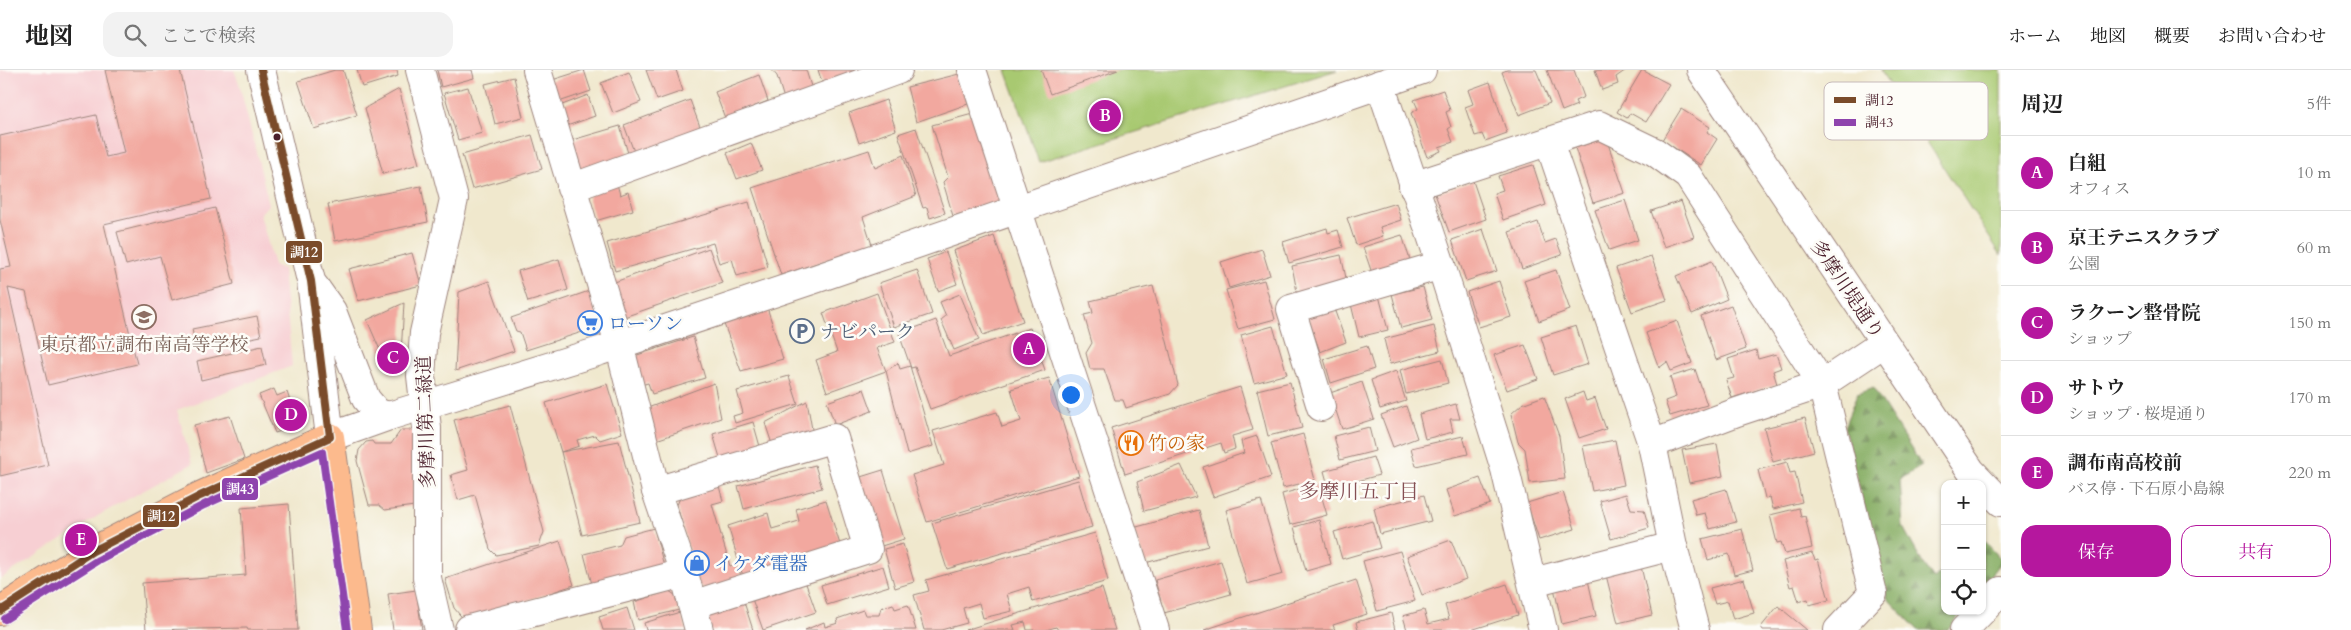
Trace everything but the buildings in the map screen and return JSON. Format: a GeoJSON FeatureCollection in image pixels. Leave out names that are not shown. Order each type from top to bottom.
{"type":"FeatureCollection","features":[{"type":"Feature","properties":{"kind":"main road"},"geometry":{"type":"LineString","coordinates":[[0,612],[92,551],[200,496],[330,437],[357,630]]}},
{"type":"Feature","properties":{"kind":"street"},"geometry":{"type":"LineString","coordinates":[[261,70],[311,281],[330,437],[389,416],[619,344],[1018,210],[1422,70]]}},
{"type":"Feature","properties":{"kind":"street","name":"多摩川第二緑道"},"geometry":{"type":"LineString","coordinates":[[420,70],[454,199],[424,333],[421,376],[427,428],[427,578],[439,630]]}},
{"type":"Feature","properties":{"kind":"street"},"geometry":{"type":"LineString","coordinates":[[537,70],[619,344],[656,491],[684,573],[696,617],[868,549],[834,438],[656,491]]}},
{"type":"Feature","properties":{"kind":"street"},"geometry":{"type":"LineString","coordinates":[[571,188],[898,70]]}},
{"type":"Feature","properties":{"kind":"street"},"geometry":{"type":"LineString","coordinates":[[972,70],[1155,630]]}},
{"type":"Feature","properties":{"kind":"street","name":"多摩川堤通り"},"geometry":{"type":"LineString","coordinates":[[1701,70],[1971,471],[2001,502]]}},
{"type":"Feature","properties":{"kind":"street"},"geometry":{"type":"LineString","coordinates":[[1380,84],[1441,265],[1505,470],[1543,630]]}},
{"type":"Feature","properties":{"kind":"street"},"geometry":{"type":"LineString","coordinates":[[1413,186],[1599,125],[1655,152],[1688,176],[1822,384],[1873,593],[1838,630]]}},
{"type":"Feature","properties":{"kind":"street"},"geometry":{"type":"LineString","coordinates":[[1549,142],[1652,444],[1673,546],[1694,630]]}},
{"type":"Feature","properties":{"kind":"street"},"geometry":{"type":"LineString","coordinates":[[1321,407],[1291,309],[1441,265]]}},
{"type":"Feature","properties":{"kind":"street"},"geometry":{"type":"LineString","coordinates":[[311,281],[332,311],[366,399],[378,413],[389,416]]}},
{"type":"Feature","properties":{"kind":"street"},"geometry":{"type":"LineString","coordinates":[[1652,444],[1737,412],[1822,384],[1884,343]]}},
{"type":"Feature","properties":{"kind":"street"},"geometry":{"type":"LineString","coordinates":[[1533,582],[1673,546]]}},
{"type":"Feature","properties":{"kind":"street"},"geometry":{"type":"LineString","coordinates":[[469,629],[684,573]]}},
{"type":"Feature","properties":{"kind":"street"},"geometry":{"type":"LineString","coordinates":[[1986,607],[2001,591]]}},
{"type":"Feature","properties":{"kind":"street"},"geometry":{"type":"LineString","coordinates":[[1964,630],[1978,615]]}},
{"type":"Feature","properties":{"kind":"shaded area","name":"東京都立調布南高等学校"},"geometry":{"type":"Polygon","coordinates":[[[0,70],[234,70],[239,83],[269,204],[260,214],[274,265],[283,269],[292,366],[177,410],[192,464],[101,514],[0,579],[0,70]]]}},
{"type":"Feature","properties":{"kind":"green space"},"geometry":{"type":"Polygon","coordinates":[[[1006,70],[1337,70],[1039,162],[1006,70]]]}},
{"type":"Feature","properties":{"kind":"green space"},"geometry":{"type":"Polygon","coordinates":[[[1881,70],[2001,70],[2001,255],[1926,140],[1988,140],[1988,82],[1888,82],[1881,70]]]}},
{"type":"Feature","properties":{"kind":"green space"},"geometry":{"type":"Polygon","coordinates":[[[1873,388],[1922,466],[1900,479],[1903,527],[1923,564],[1934,579],[1941,573],[1941,615],[1960,615],[1948,630],[1918,630],[1887,598],[1844,427],[1857,394],[1873,388]]]}},
{"type":"Feature","properties":{"kind":"green space"},"geometry":{"type":"Polygon","coordinates":[[[1986,542],[2001,559],[2001,563],[1986,582],[1986,542]]]}},
{"type":"Feature","properties":{"kind":"transit line","name":"調12"},"geometry":{"type":"LineString","coordinates":[[0,611],[93,551],[200,496],[330,437],[311,281],[261,70]]}},
{"type":"Feature","properties":{"kind":"transit line","name":"調43"},"geometry":{"type":"LineString","coordinates":[[5,619],[98,560],[204,505],[322,452],[347,630]]}},
{"type":"Feature","properties":{"kind":"place","name":"京王テニスクラブ"},"geometry":{"type":"Point","coordinates":[1105,116]}},
{"type":"Feature","properties":{"kind":"place","name":"東京都立調布南高等学校"},"geometry":{"type":"Point","coordinates":[144,317]}},
{"type":"Feature","properties":{"kind":"place","name":"ローソン"},"geometry":{"type":"Point","coordinates":[590,323]}},
{"type":"Feature","properties":{"kind":"place","name":"ナビパーク"},"geometry":{"type":"Point","coordinates":[802,331]}},
{"type":"Feature","properties":{"kind":"place","name":"白組"},"geometry":{"type":"Point","coordinates":[1029,349]}},
{"type":"Feature","properties":{"kind":"place","name":"ラクーン整骨院"},"geometry":{"type":"Point","coordinates":[393,358]}},
{"type":"Feature","properties":{"kind":"place","name":"サトウ"},"geometry":{"type":"Point","coordinates":[291,415]}},
{"type":"Feature","properties":{"kind":"place","name":"竹の家"},"geometry":{"type":"Point","coordinates":[1131,443]}},
{"type":"Feature","properties":{"kind":"place","name":"調布南高校前"},"geometry":{"type":"Point","coordinates":[81,540]}},
{"type":"Feature","properties":{"kind":"place","name":"イケダ電器"},"geometry":{"type":"Point","coordinates":[697,563]}},
{"type":"Feature","properties":{"kind":"district","name":"多摩川五丁目"},"geometry":{"type":"Point","coordinates":[1359,491]}}]}
